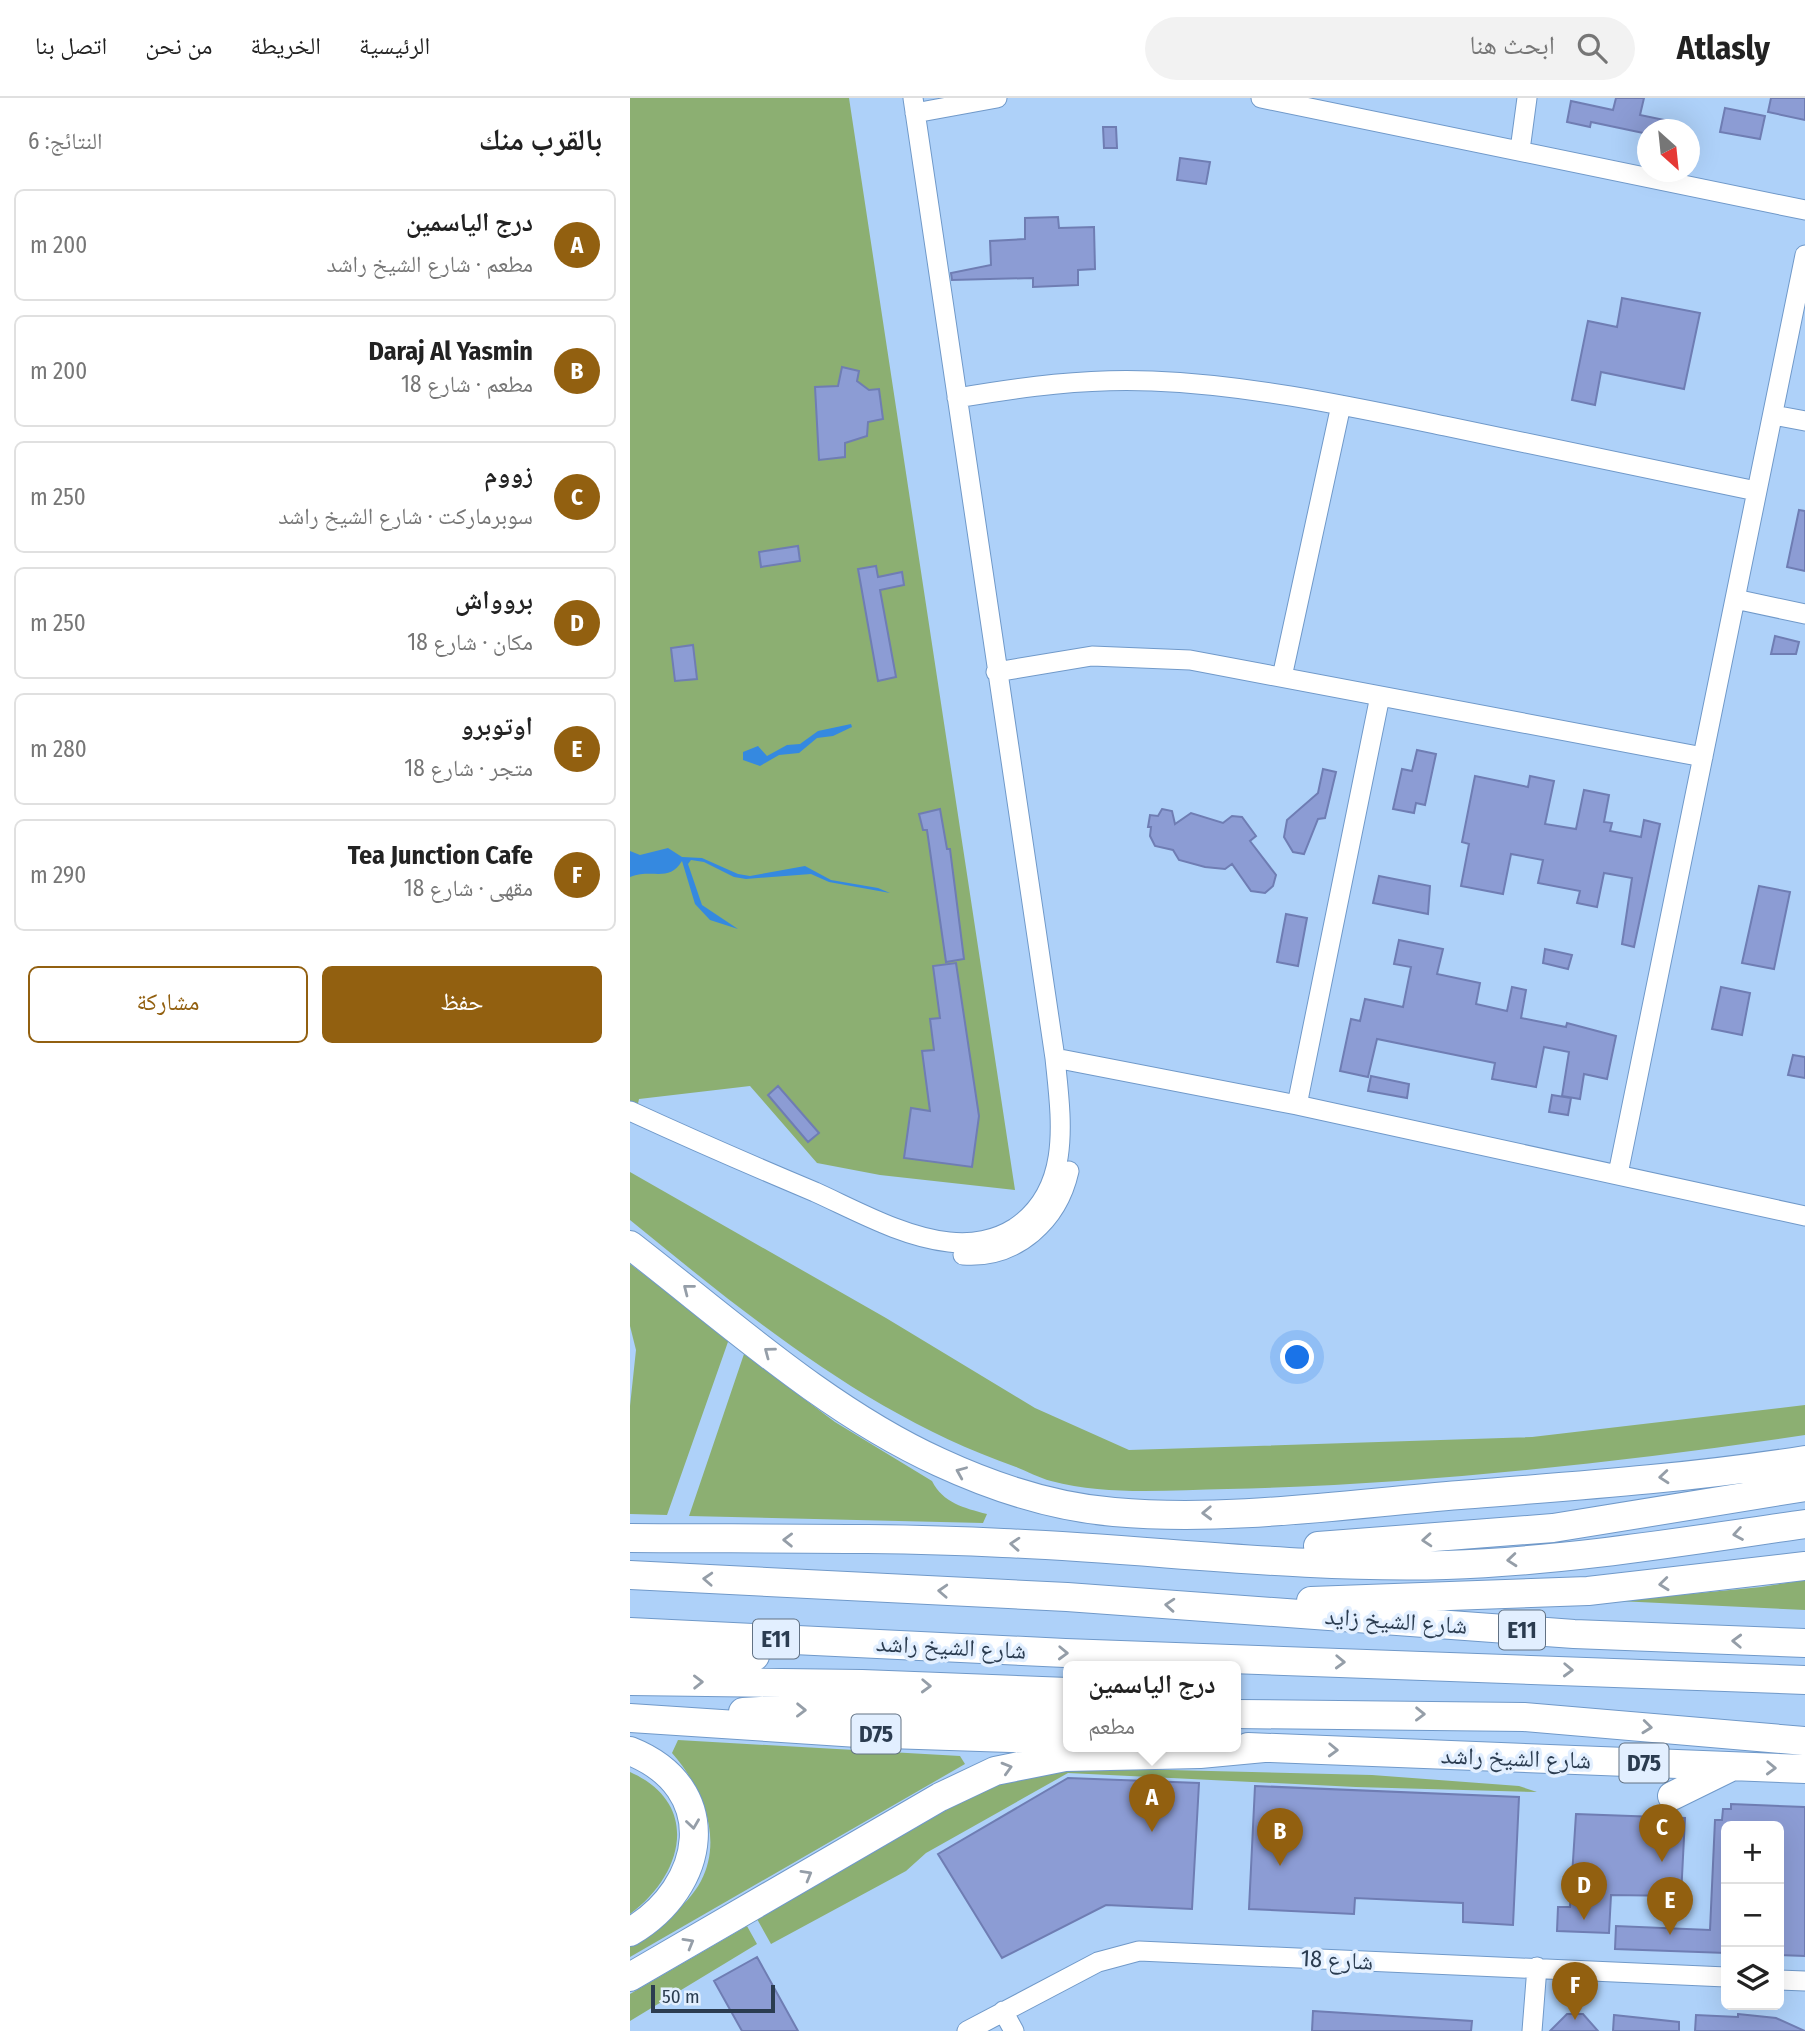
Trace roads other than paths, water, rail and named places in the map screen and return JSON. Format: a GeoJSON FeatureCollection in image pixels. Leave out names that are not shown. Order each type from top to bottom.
{"type":"FeatureCollection","features":[{"type":"Feature","properties":{"kind":"highway"},"geometry":{"type":"LineString","coordinates":[[630,1245],[837,1403],[903,1444],[972,1477],[1042,1499],[1112,1512],[1357,1513],[1552,1507],[1762,1494]]}},
{"type":"Feature","properties":{"kind":"highway"},"geometry":{"type":"LineString","coordinates":[[1276,1511],[1693,1475],[1805,1460]]}},
{"type":"Feature","properties":{"kind":"highway"},"geometry":{"type":"LineString","coordinates":[[630,1538],[1050,1546],[1270,1547],[1375,1544],[1605,1521],[1805,1487]]}},
{"type":"Feature","properties":{"kind":"highway"},"geometry":{"type":"LineString","coordinates":[[1050,1546],[1239,1560],[1450,1564],[1621,1550],[1805,1524]]}},
{"type":"Feature","properties":{"kind":"highway"},"geometry":{"type":"LineString","coordinates":[[1238,1610],[1343,1598],[1588,1591],[1805,1566]]}},
{"type":"Feature","properties":{"kind":"highway","name":"E11"},"geometry":{"type":"LineString","coordinates":[[630,1575],[1067,1597],[1238,1610]]}},
{"type":"Feature","properties":{"kind":"highway","name":"شارع الشيخ زايد"},"geometry":{"type":"LineString","coordinates":[[1238,1610],[1574,1634],[1805,1643]]}},
{"type":"Feature","properties":{"kind":"highway","name":"شارع الشيخ راشد"},"geometry":{"type":"LineString","coordinates":[[630,1632],[1272,1660]]}},
{"type":"Feature","properties":{"kind":"highway"},"geometry":{"type":"LineString","coordinates":[[630,1655],[812,1657],[922,1646]]}},
{"type":"Feature","properties":{"kind":"highway","name":"شارع الشيخ زايد"},"geometry":{"type":"LineString","coordinates":[[1272,1660],[1805,1680]]}},
{"type":"Feature","properties":{"kind":"highway"},"geometry":{"type":"LineString","coordinates":[[630,1681],[862,1684],[1063,1692]]}},
{"type":"Feature","properties":{"kind":"highway"},"geometry":{"type":"LineString","coordinates":[[1241,1702],[1303,1715]]}},
{"type":"Feature","properties":{"kind":"highway"},"geometry":{"type":"LineString","coordinates":[[685,1722],[768,1710],[1063,1712]]}},
{"type":"Feature","properties":{"kind":"highway"},"geometry":{"type":"LineString","coordinates":[[1241,1714],[1524,1717],[1805,1741]]}},
{"type":"Feature","properties":{"kind":"highway","name":"D75"},"geometry":{"type":"LineString","coordinates":[[630,1718],[845,1733],[1063,1740]]}},
{"type":"Feature","properties":{"kind":"highway"},"geometry":{"type":"LineString","coordinates":[[1718,1734],[1805,1725]]}},
{"type":"Feature","properties":{"kind":"highway","name":"شارع الشيخ راشد"},"geometry":{"type":"LineString","coordinates":[[1241,1747],[1805,1769]]}},
{"type":"Feature","properties":{"kind":"highway"},"geometry":{"type":"LineString","coordinates":[[1241,1750],[1265,1748]]}},
{"type":"Feature","properties":{"kind":"highway"},"geometry":{"type":"LineString","coordinates":[[630,1751],[653,1763],[676,1783],[688,1802],[695,1836],[692,1858],[680,1884],[660,1909],[630,1932]]}},
{"type":"Feature","properties":{"kind":"highway"},"geometry":{"type":"LineString","coordinates":[[630,1978],[948,1792],[995,1771],[1065,1758],[1222,1752]]}},
{"type":"Feature","properties":{"kind":"highway"},"geometry":{"type":"LineString","coordinates":[[1672,1796],[1732,1766]]}},
{"type":"Feature","properties":{"kind":"street"},"geometry":{"type":"LineString","coordinates":[[630,1111],[899,1229],[923,1244],[944,1252],[967,1256],[991,1253],[1024,1239],[1050,1216],[1062,1195],[1069,1172],[1070,1149],[1062,1120],[914,105],[997,98]]}},
{"type":"Feature","properties":{"kind":"street"},"geometry":{"type":"LineString","coordinates":[[1261,98],[1805,210]]}},
{"type":"Feature","properties":{"kind":"street"},"geometry":{"type":"LineString","coordinates":[[1520,150],[1527,98]]}},
{"type":"Feature","properties":{"kind":"street"},"geometry":{"type":"LineString","coordinates":[[1618,1174],[1805,255]]}},
{"type":"Feature","properties":{"kind":"street"},"geometry":{"type":"LineString","coordinates":[[957,398],[1021,387],[1086,381],[1150,380],[1215,385],[1341,405],[1756,491]]}},
{"type":"Feature","properties":{"kind":"street"},"geometry":{"type":"LineString","coordinates":[[1282,677],[1341,405]]}},
{"type":"Feature","properties":{"kind":"street"},"geometry":{"type":"LineString","coordinates":[[1773,415],[1805,421]]}},
{"type":"Feature","properties":{"kind":"street"},"geometry":{"type":"LineString","coordinates":[[1735,599],[1805,614]]}},
{"type":"Feature","properties":{"kind":"street"},"geometry":{"type":"LineString","coordinates":[[996,672],[1093,656],[1141,655],[1190,660],[1703,757]]}},
{"type":"Feature","properties":{"kind":"street"},"geometry":{"type":"LineString","coordinates":[[1297,1105],[1380,696]]}},
{"type":"Feature","properties":{"kind":"street"},"geometry":{"type":"LineString","coordinates":[[1055,1058],[1297,1105],[1805,1216]]}},
{"type":"Feature","properties":{"kind":"street","name":"شارع 18"},"geometry":{"type":"LineString","coordinates":[[967,2031],[1098,1962],[1139,1951],[1721,1977]]}},
{"type":"Feature","properties":{"kind":"street"},"geometry":{"type":"LineString","coordinates":[[1532,2031],[1537,1967]]}},
{"type":"Feature","properties":{"kind":"street"},"geometry":{"type":"LineString","coordinates":[[1784,1980],[1805,1981]]}},
{"type":"Feature","properties":{"kind":"street"},"geometry":{"type":"LineString","coordinates":[[1003,2011],[1014,2031]]}},
{"type":"Feature","properties":{"kind":"water"},"geometry":{"type":"Polygon","coordinates":[[[851,724],[852,727],[833,736],[817,738],[799,753],[779,755],[760,766],[743,760],[743,752],[758,746],[767,756],[787,745],[800,744],[818,731],[851,724]]]}},
{"type":"Feature","properties":{"kind":"water"},"geometry":{"type":"Polygon","coordinates":[[[668,848],[682,857],[702,858],[738,874],[750,876],[805,866],[831,880],[878,888],[890,893],[829,882],[811,874],[746,879],[734,877],[704,862],[691,860],[688,864],[702,905],[738,929],[710,920],[695,904],[682,861],[672,872],[630,877],[630,851],[640,855],[668,848]]]}},
{"type":"Feature","properties":{"kind":"place","name":"درج الياسمين"},"geometry":{"type":"Point","coordinates":[1152,1832]}},
{"type":"Feature","properties":{"kind":"place","name":"زووم"},"geometry":{"type":"Point","coordinates":[1662,1862]}},
{"type":"Feature","properties":{"kind":"place","name":"Daraj Al Yasmin"},"geometry":{"type":"Point","coordinates":[1280,1866]}},
{"type":"Feature","properties":{"kind":"place","name":"بروواش"},"geometry":{"type":"Point","coordinates":[1584,1920]}},
{"type":"Feature","properties":{"kind":"place","name":"اوتوبرو"},"geometry":{"type":"Point","coordinates":[1670,1935]}},
{"type":"Feature","properties":{"kind":"place","name":"Tea Junction Cafe"},"geometry":{"type":"Point","coordinates":[1575,2020]}}]}
